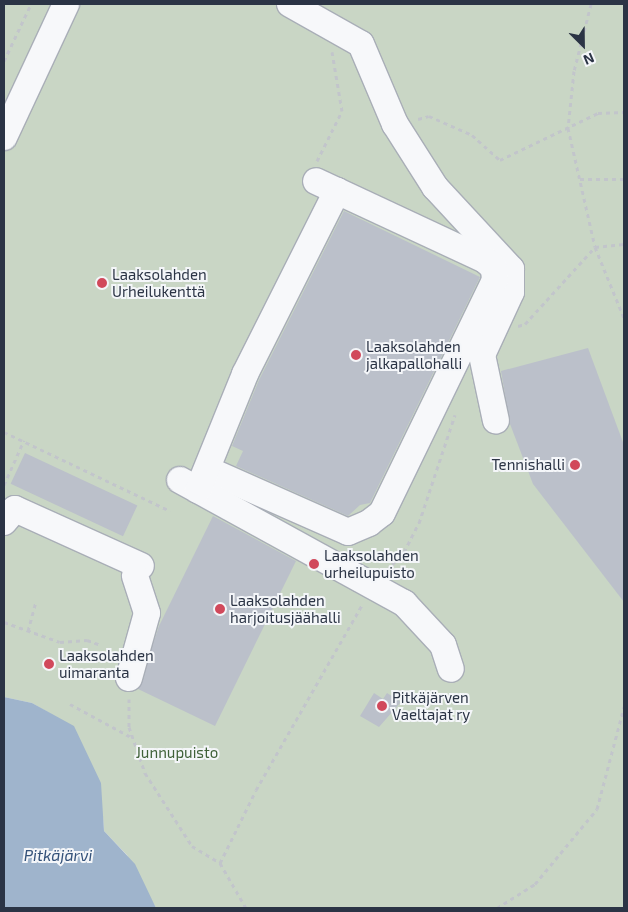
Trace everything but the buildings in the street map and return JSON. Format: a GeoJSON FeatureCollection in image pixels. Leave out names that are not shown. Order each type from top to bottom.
{"type":"FeatureCollection","features":[{"type":"Feature","properties":{"kind":"lane"},"geometry":{"type":"LineString","coordinates":[[4,137],[66,4]]}},
{"type":"Feature","properties":{"kind":"lane"},"geometry":{"type":"LineString","coordinates":[[290,4],[361,44],[395,124],[435,187],[510,269],[512,292],[482,355],[496,421]]}},
{"type":"Feature","properties":{"kind":"lane"},"geometry":{"type":"LineString","coordinates":[[322,180],[485,260],[494,268],[495,280],[382,512],[369,524],[348,532],[195,480],[245,374],[322,180]]}},
{"type":"Feature","properties":{"kind":"lane"},"geometry":{"type":"LineString","coordinates":[[195,480],[372,586],[404,603],[443,645],[451,669]]}},
{"type":"Feature","properties":{"kind":"lane"},"geometry":{"type":"LineString","coordinates":[[4,522],[15,508],[138,571],[147,613],[129,678]]}},
{"type":"Feature","properties":{"kind":"path"},"geometry":{"type":"LineString","coordinates":[[4,61],[31,4]]}},
{"type":"Feature","properties":{"kind":"path"},"geometry":{"type":"LineString","coordinates":[[591,4],[574,71],[568,128],[595,247],[624,318]]}},
{"type":"Feature","properties":{"kind":"path"},"geometry":{"type":"LineString","coordinates":[[322,180],[342,111],[331,48]]}},
{"type":"Feature","properties":{"kind":"path"},"geometry":{"type":"LineString","coordinates":[[395,124],[430,116],[472,135],[500,160],[598,113],[624,112]]}},
{"type":"Feature","properties":{"kind":"path"},"geometry":{"type":"LineString","coordinates":[[580,179],[624,179]]}},
{"type":"Feature","properties":{"kind":"path"},"geometry":{"type":"LineString","coordinates":[[493,332],[525,324],[595,247],[624,244]]}},
{"type":"Feature","properties":{"kind":"path"},"geometry":{"type":"LineString","coordinates":[[220,863],[256,790],[372,586],[404,552],[419,523],[458,408]]}},
{"type":"Feature","properties":{"kind":"path"},"geometry":{"type":"LineString","coordinates":[[4,432],[170,511]]}},
{"type":"Feature","properties":{"kind":"path"},"geometry":{"type":"LineString","coordinates":[[4,485],[24,440]]}},
{"type":"Feature","properties":{"kind":"path"},"geometry":{"type":"LineString","coordinates":[[29,628],[36,602]]}},
{"type":"Feature","properties":{"kind":"path"},"geometry":{"type":"LineString","coordinates":[[4,622],[29,628],[60,642],[87,640],[101,645]]}},
{"type":"Feature","properties":{"kind":"path"},"geometry":{"type":"LineString","coordinates":[[129,678],[132,738],[145,773],[192,846],[220,863],[246,908]]}},
{"type":"Feature","properties":{"kind":"path"},"geometry":{"type":"LineString","coordinates":[[70,704],[132,738]]}},
{"type":"Feature","properties":{"kind":"path"},"geometry":{"type":"LineString","coordinates":[[497,908],[535,884],[597,809],[624,707]]}},
{"type":"Feature","properties":{"kind":"green space","name":"Laaksolahden urheilupuisto"},"geometry":{"type":"Polygon","coordinates":[[[4,4],[624,4],[624,908],[156,908],[127,855],[104,831],[103,817],[51,714],[32,703],[4,697],[4,4]]]}},
{"type":"Feature","properties":{"kind":"water","name":"Pitkäjärvi"},"geometry":{"type":"Polygon","coordinates":[[[4,697],[32,703],[74,726],[101,783],[104,831],[135,864],[156,908],[4,908],[4,697]]]}},
{"type":"Feature","properties":{"kind":"place","name":"Laaksolahden Urheilukenttä"},"geometry":{"type":"Point","coordinates":[102,283]}},
{"type":"Feature","properties":{"kind":"place","name":"Laaksolahden jalkapallohalli"},"geometry":{"type":"Point","coordinates":[356,355]}},
{"type":"Feature","properties":{"kind":"place","name":"Tennishalli"},"geometry":{"type":"Point","coordinates":[575,465]}},
{"type":"Feature","properties":{"kind":"place","name":"Laaksolahden urheilupuisto"},"geometry":{"type":"Point","coordinates":[314,564]}},
{"type":"Feature","properties":{"kind":"place","name":"Laaksolahden harjoitusjäähalli"},"geometry":{"type":"Point","coordinates":[220,609]}},
{"type":"Feature","properties":{"kind":"place","name":"Laaksolahden uimaranta"},"geometry":{"type":"Point","coordinates":[49,664]}},
{"type":"Feature","properties":{"kind":"place","name":"Pitkäjärven Vaeltajat ry"},"geometry":{"type":"Point","coordinates":[382,706]}},
{"type":"Feature","properties":{"kind":"park label","name":"Junnupuisto"},"geometry":{"type":"Point","coordinates":[177,753]}}]}
